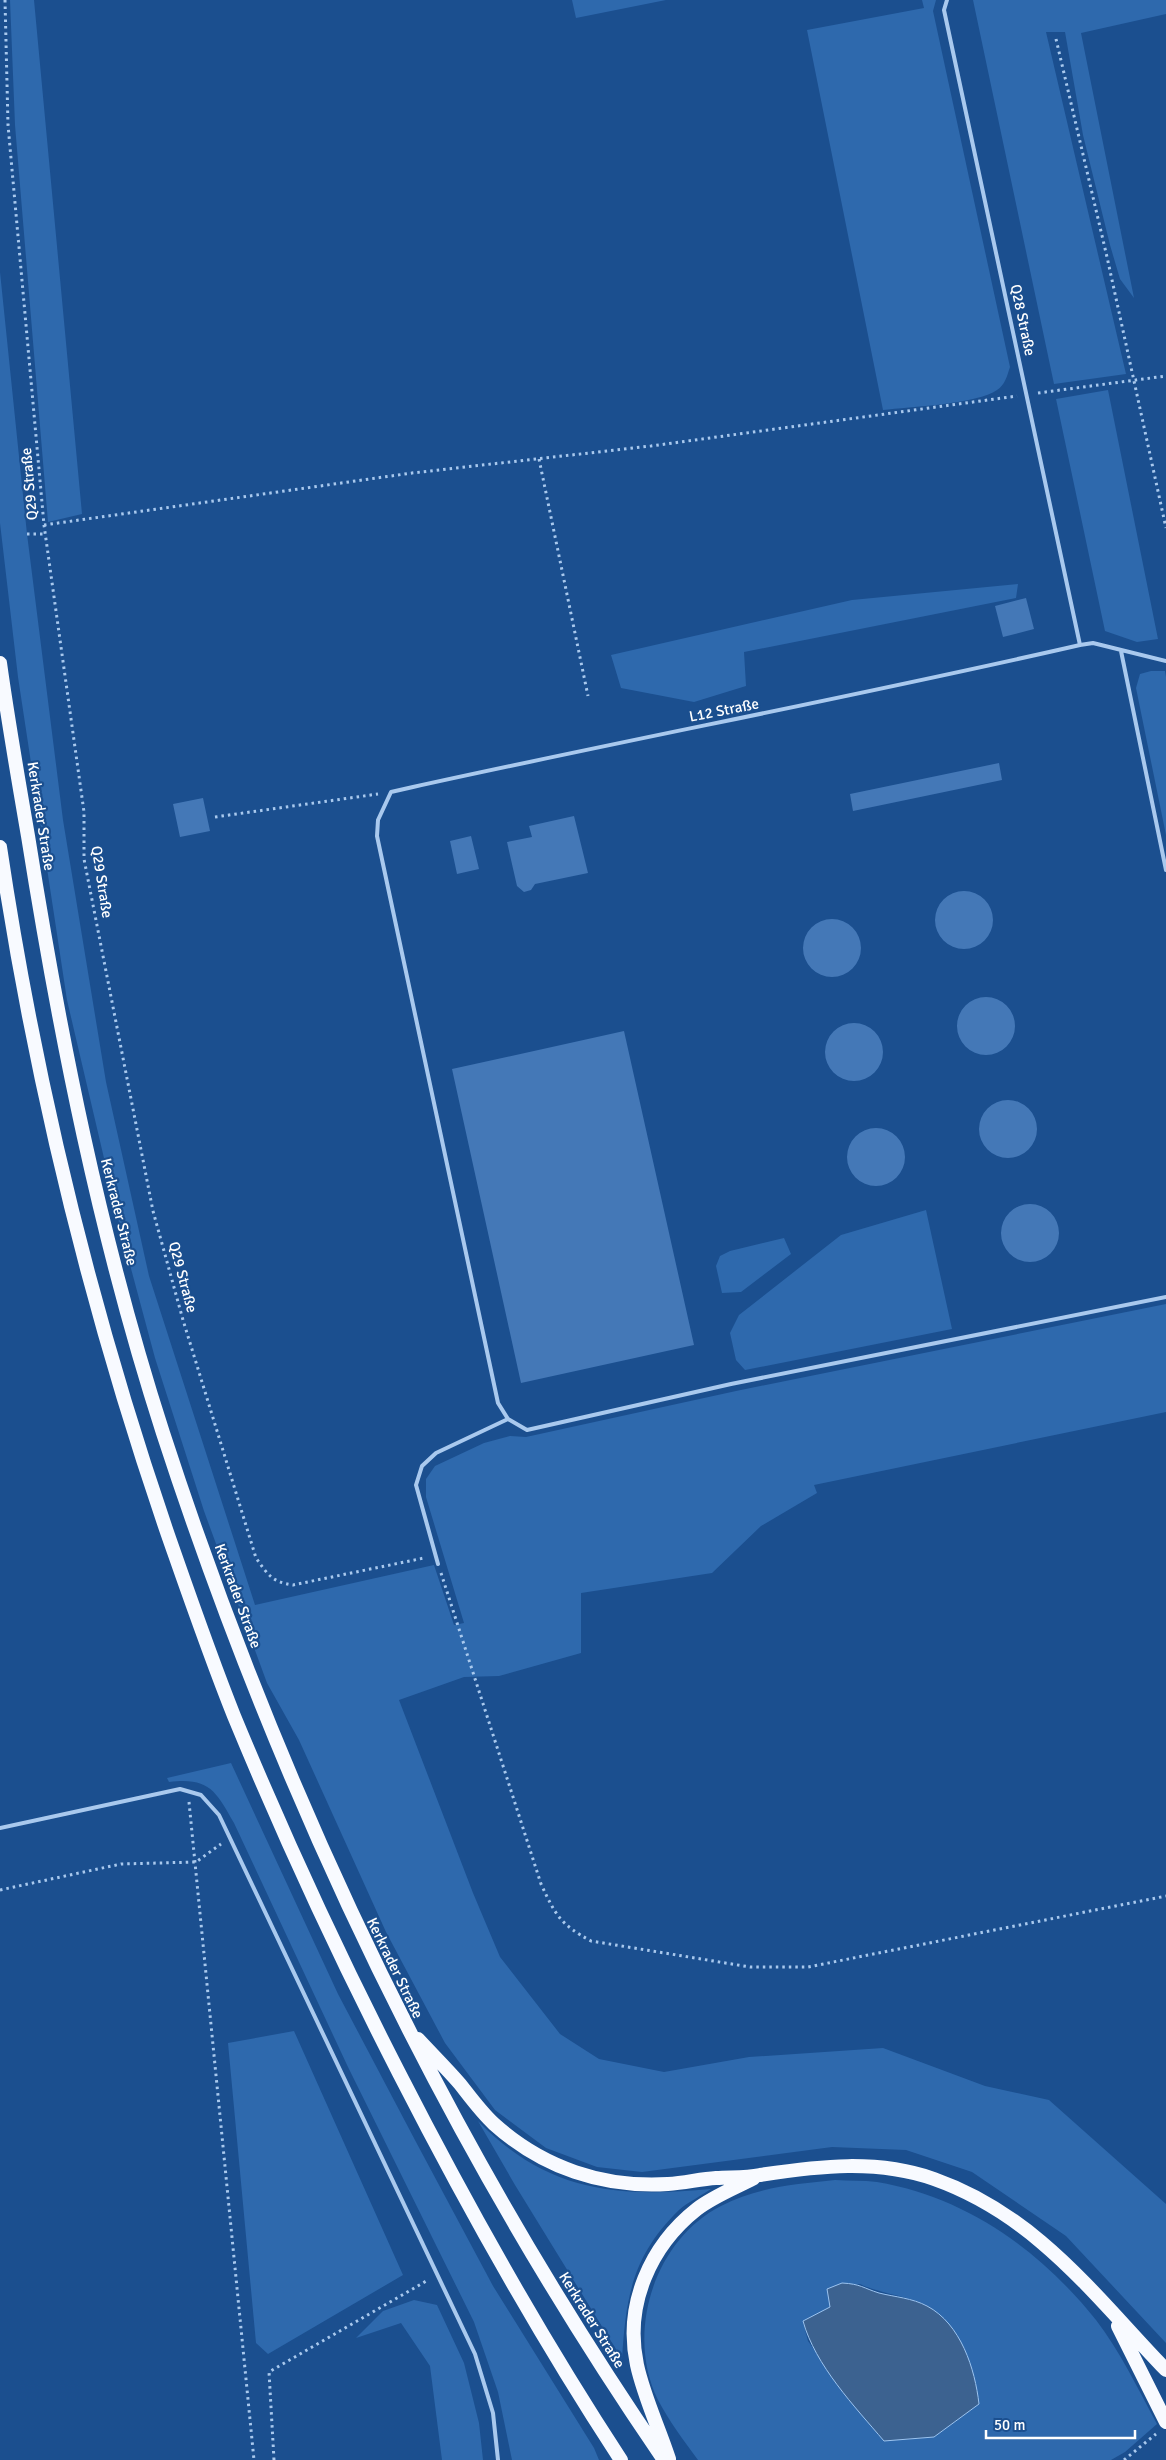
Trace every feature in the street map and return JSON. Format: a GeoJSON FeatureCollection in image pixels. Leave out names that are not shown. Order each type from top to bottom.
{"type":"FeatureCollection","features":[{"type":"Feature","properties":{"kind":"highway","name":"Kerkrader Straße"},"geometry":{"type":"LineString","coordinates":[[0,663],[46,947],[78,1116],[121,1289],[162,1431],[211,1570],[283,1760],[339,1889],[405,2026],[509,2216],[582,2336],[664,2460]]}},
{"type":"Feature","properties":{"kind":"highway"},"geometry":{"type":"LineString","coordinates":[[0,848],[16,955],[52,1131],[93,1296],[136,1442],[233,1714],[288,1842],[358,1994],[446,2165],[530,2315],[621,2460]]}},
{"type":"Feature","properties":{"kind":"highway"},"geometry":{"type":"LineString","coordinates":[[405,2026],[494,2124],[523,2147],[564,2169],[598,2179],[642,2184],[666,2184],[758,2176],[818,2166],[860,2165],[898,2169],[935,2179],[990,2205],[1024,2227],[1072,2268],[1166,2370]]}},
{"type":"Feature","properties":{"kind":"highway"},"geometry":{"type":"LineString","coordinates":[[669,2460],[637,2365],[634,2331],[641,2286],[661,2246],[678,2226],[707,2202],[758,2176]]}},
{"type":"Feature","properties":{"kind":"highway"},"geometry":{"type":"LineString","coordinates":[[1113,2314],[1162,2427]]}},
{"type":"Feature","properties":{"kind":"lane","name":"Q28 Straße"},"geometry":{"type":"LineString","coordinates":[[947,0],[944,10],[1080,645]]}},
{"type":"Feature","properties":{"kind":"lane","name":"L12 Straße"},"geometry":{"type":"LineString","coordinates":[[391,792],[608,744],[917,683],[1080,645],[1093,643],[1166,661]]}},
{"type":"Feature","properties":{"kind":"lane"},"geometry":{"type":"LineString","coordinates":[[1121,651],[1166,870]]}},
{"type":"Feature","properties":{"kind":"lane"},"geometry":{"type":"LineString","coordinates":[[391,792],[378,820],[379,846],[498,1403],[508,1419],[527,1430],[731,1384],[1166,1297]]}},
{"type":"Feature","properties":{"kind":"lane"},"geometry":{"type":"LineString","coordinates":[[438,1564],[416,1485],[422,1466],[436,1453],[508,1419]]}},
{"type":"Feature","properties":{"kind":"lane"},"geometry":{"type":"LineString","coordinates":[[0,1828],[180,1789],[201,1795],[219,1815],[475,2354],[493,2413],[498,2460]]}},
{"type":"Feature","properties":{"kind":"path","name":"Q29 Straße"},"geometry":{"type":"LineString","coordinates":[[5,0],[8,125],[44,525],[84,812],[84,859],[147,1184],[183,1320],[256,1558],[266,1573],[278,1583],[293,1585],[435,1555]]}},
{"type":"Feature","properties":{"kind":"path"},"geometry":{"type":"LineString","coordinates":[[1056,39],[1135,381],[1166,528]]}},
{"type":"Feature","properties":{"kind":"path"},"geometry":{"type":"LineString","coordinates":[[44,525],[412,473],[886,416],[1166,376]]}},
{"type":"Feature","properties":{"kind":"path"},"geometry":{"type":"LineString","coordinates":[[539,459],[588,696]]}},
{"type":"Feature","properties":{"kind":"path"},"geometry":{"type":"LineString","coordinates":[[26,534],[45,534]]}},
{"type":"Feature","properties":{"kind":"path"},"geometry":{"type":"LineString","coordinates":[[215,817],[391,792]]}},
{"type":"Feature","properties":{"kind":"path"},"geometry":{"type":"LineString","coordinates":[[438,1564],[541,1884],[556,1916],[571,1930],[591,1941],[750,1967],[808,1967],[1166,1896]]}},
{"type":"Feature","properties":{"kind":"path"},"geometry":{"type":"LineString","coordinates":[[189,1792],[254,2460]]}},
{"type":"Feature","properties":{"kind":"path"},"geometry":{"type":"LineString","coordinates":[[0,1890],[122,1864],[196,1862],[230,1839]]}},
{"type":"Feature","properties":{"kind":"path"},"geometry":{"type":"LineString","coordinates":[[274,2460],[269,2372],[437,2275]]}},
{"type":"Feature","properties":{"kind":"path"},"geometry":{"type":"LineString","coordinates":[[1124,2460],[1162,2427]]}},
{"type":"Feature","properties":{"kind":"shaded area"},"geometry":{"type":"Polygon","coordinates":[[[10,0],[34,0],[82,514],[48,522],[15,125],[10,0]]]}},
{"type":"Feature","properties":{"kind":"shaded area"},"geometry":{"type":"Polygon","coordinates":[[[572,0],[666,0],[576,18],[572,0]]]}},
{"type":"Feature","properties":{"kind":"shaded area"},"geometry":{"type":"Polygon","coordinates":[[[922,0],[936,0],[933,11],[1010,367],[1002,386],[988,395],[959,402],[883,410],[807,30],[924,8],[922,0]]]}},
{"type":"Feature","properties":{"kind":"shaded area"},"geometry":{"type":"Polygon","coordinates":[[[973,0],[1166,0],[1166,14],[1081,33],[1134,298],[1120,279],[1110,245],[1083,135],[1065,32],[1046,32],[1126,374],[1054,384],[973,0]]]}},
{"type":"Feature","properties":{"kind":"shaded area"},"geometry":{"type":"Polygon","coordinates":[[[0,272],[27,534],[63,820],[106,1082],[149,1276],[255,1605],[434,1565],[454,1625],[464,1623],[426,1497],[426,1479],[435,1466],[484,1443],[510,1436],[526,1437],[736,1391],[1166,1304],[1166,1412],[814,1485],[817,1493],[761,1526],[712,1573],[581,1593],[581,1653],[499,1676],[464,1677],[399,1700],[473,1893],[500,1957],[560,2034],[599,2059],[664,2072],[749,2057],[883,2048],[985,2086],[1049,2100],[1166,2204],[1166,2343],[1066,2236],[972,2172],[906,2150],[832,2147],[642,2172],[597,2167],[546,2148],[495,2110],[445,2043],[386,1932],[299,1740],[267,1683],[204,1511],[155,1358],[122,1235],[67,1000],[18,677],[0,523],[0,272]]]}},
{"type":"Feature","properties":{"kind":"shaded area"},"geometry":{"type":"Polygon","coordinates":[[[1108,390],[1158,639],[1137,642],[1105,631],[1056,399],[1108,390]]]}},
{"type":"Feature","properties":{"kind":"shaded area"},"geometry":{"type":"Polygon","coordinates":[[[1018,584],[1016,598],[744,652],[746,686],[694,702],[621,688],[611,655],[852,600],[1018,584]]]}},
{"type":"Feature","properties":{"kind":"shaded area"},"geometry":{"type":"Polygon","coordinates":[[[1151,671],[1165,671],[1166,677],[1166,835],[1136,688],[1140,674],[1151,671]]]}},
{"type":"Feature","properties":{"kind":"shaded area"},"geometry":{"type":"Polygon","coordinates":[[[926,1210],[952,1329],[745,1370],[736,1360],[730,1333],[739,1315],[841,1235],[926,1210]]]}},
{"type":"Feature","properties":{"kind":"shaded area"},"geometry":{"type":"Polygon","coordinates":[[[784,1238],[791,1254],[741,1292],[722,1293],[716,1266],[720,1256],[730,1251],[784,1238]]]}},
{"type":"Feature","properties":{"kind":"shaded area"},"geometry":{"type":"Polygon","coordinates":[[[231,1763],[338,1994],[416,2142],[493,2286],[594,2448],[599,2460],[512,2460],[498,2392],[474,2322],[348,2067],[234,1823],[222,1802],[210,1789],[202,1784],[193,1782],[169,1782],[167,1778],[231,1763]]]}},
{"type":"Feature","properties":{"kind":"shaded area"},"geometry":{"type":"Polygon","coordinates":[[[294,2031],[403,2275],[268,2354],[256,2343],[228,2043],[294,2031]]]}},
{"type":"Feature","properties":{"kind":"shaded area"},"geometry":{"type":"Polygon","coordinates":[[[478,2121],[504,2145],[530,2163],[557,2176],[585,2185],[614,2190],[645,2192],[711,2189],[679,2210],[663,2227],[641,2261],[629,2297],[622,2359],[515,2185],[478,2121]]]}},
{"type":"Feature","properties":{"kind":"shaded area"},"geometry":{"type":"Polygon","coordinates":[[[835,2180],[872,2181],[910,2189],[941,2200],[999,2230],[1026,2250],[1051,2271],[1096,2320],[1121,2357],[1157,2424],[1125,2452],[1111,2460],[698,2460],[662,2408],[648,2374],[644,2346],[646,2318],[652,2291],[663,2265],[678,2241],[698,2221],[721,2206],[763,2190],[835,2180]],[[860,2284],[827,2289],[830,2307],[803,2322],[808,2341],[859,2412],[902,2440],[934,2437],[979,2404],[971,2369],[956,2342],[928,2306],[860,2284]]]}},
{"type":"Feature","properties":{"kind":"shaded area"},"geometry":{"type":"Polygon","coordinates":[[[842,2283],[858,2285],[879,2293],[915,2301],[939,2314],[957,2336],[970,2362],[979,2404],[934,2437],[884,2441],[849,2400],[826,2369],[817,2354],[803,2321],[830,2307],[827,2289],[842,2283]]]}},
{"type":"Feature","properties":{"kind":"shaded area"},"geometry":{"type":"Polygon","coordinates":[[[414,2300],[437,2305],[464,2363],[479,2423],[483,2460],[442,2460],[430,2366],[401,2323],[356,2338],[383,2311],[414,2300]]]}},
{"type":"Feature","properties":{"kind":"building"},"geometry":{"type":"Polygon","coordinates":[[[1026,598],[1034,629],[1003,637],[995,606],[1026,598]]]}},
{"type":"Feature","properties":{"kind":"building"},"geometry":{"type":"Polygon","coordinates":[[[999,763],[1002,780],[853,811],[850,794],[999,763]]]}},
{"type":"Feature","properties":{"kind":"building"},"geometry":{"type":"Polygon","coordinates":[[[203,798],[210,831],[180,837],[173,804],[203,798]]]}},
{"type":"Feature","properties":{"kind":"building"},"geometry":{"type":"Polygon","coordinates":[[[574,816],[588,873],[535,884],[531,890],[524,892],[517,886],[507,842],[532,837],[529,826],[574,816]]]}},
{"type":"Feature","properties":{"kind":"building"},"geometry":{"type":"Polygon","coordinates":[[[471,836],[479,869],[457,874],[450,841],[471,836]]]}},
{"type":"Feature","properties":{"kind":"building"},"geometry":{"type":"Polygon","coordinates":[[[964,891],[975,893],[988,904],[993,920],[991,931],[980,944],[964,949],[953,947],[940,936],[935,920],[937,909],[948,896],[964,891]]]}},
{"type":"Feature","properties":{"kind":"building"},"geometry":{"type":"Polygon","coordinates":[[[832,919],[843,921],[856,932],[861,948],[859,959],[848,972],[832,977],[821,975],[808,964],[803,948],[805,937],[816,924],[832,919]]]}},
{"type":"Feature","properties":{"kind":"building"},"geometry":{"type":"Polygon","coordinates":[[[986,997],[997,999],[1010,1010],[1015,1026],[1013,1037],[1002,1050],[986,1055],[975,1053],[962,1042],[957,1026],[959,1015],[970,1002],[986,997]]]}},
{"type":"Feature","properties":{"kind":"building"},"geometry":{"type":"Polygon","coordinates":[[[848,1023],[860,1023],[875,1031],[883,1046],[883,1058],[875,1073],[860,1081],[848,1081],[833,1073],[825,1058],[825,1046],[833,1031],[848,1023]]]}},
{"type":"Feature","properties":{"kind":"building"},"geometry":{"type":"Polygon","coordinates":[[[624,1031],[694,1345],[521,1383],[452,1069],[624,1031]]]}},
{"type":"Feature","properties":{"kind":"building"},"geometry":{"type":"Polygon","coordinates":[[[1002,1100],[1014,1100],[1029,1108],[1037,1123],[1037,1135],[1029,1150],[1014,1158],[1002,1158],[987,1150],[979,1135],[979,1123],[987,1108],[1002,1100]]]}},
{"type":"Feature","properties":{"kind":"building"},"geometry":{"type":"Polygon","coordinates":[[[876,1128],[892,1133],[900,1141],[905,1157],[900,1173],[892,1181],[876,1186],[860,1181],[852,1173],[847,1157],[852,1141],[860,1133],[876,1128]]]}},
{"type":"Feature","properties":{"kind":"building"},"geometry":{"type":"Polygon","coordinates":[[[1030,1204],[1041,1206],[1051,1212],[1057,1222],[1059,1233],[1057,1244],[1051,1254],[1041,1260],[1030,1262],[1019,1260],[1009,1254],[1003,1244],[1001,1233],[1003,1222],[1009,1212],[1019,1206],[1030,1204]]]}}]}
